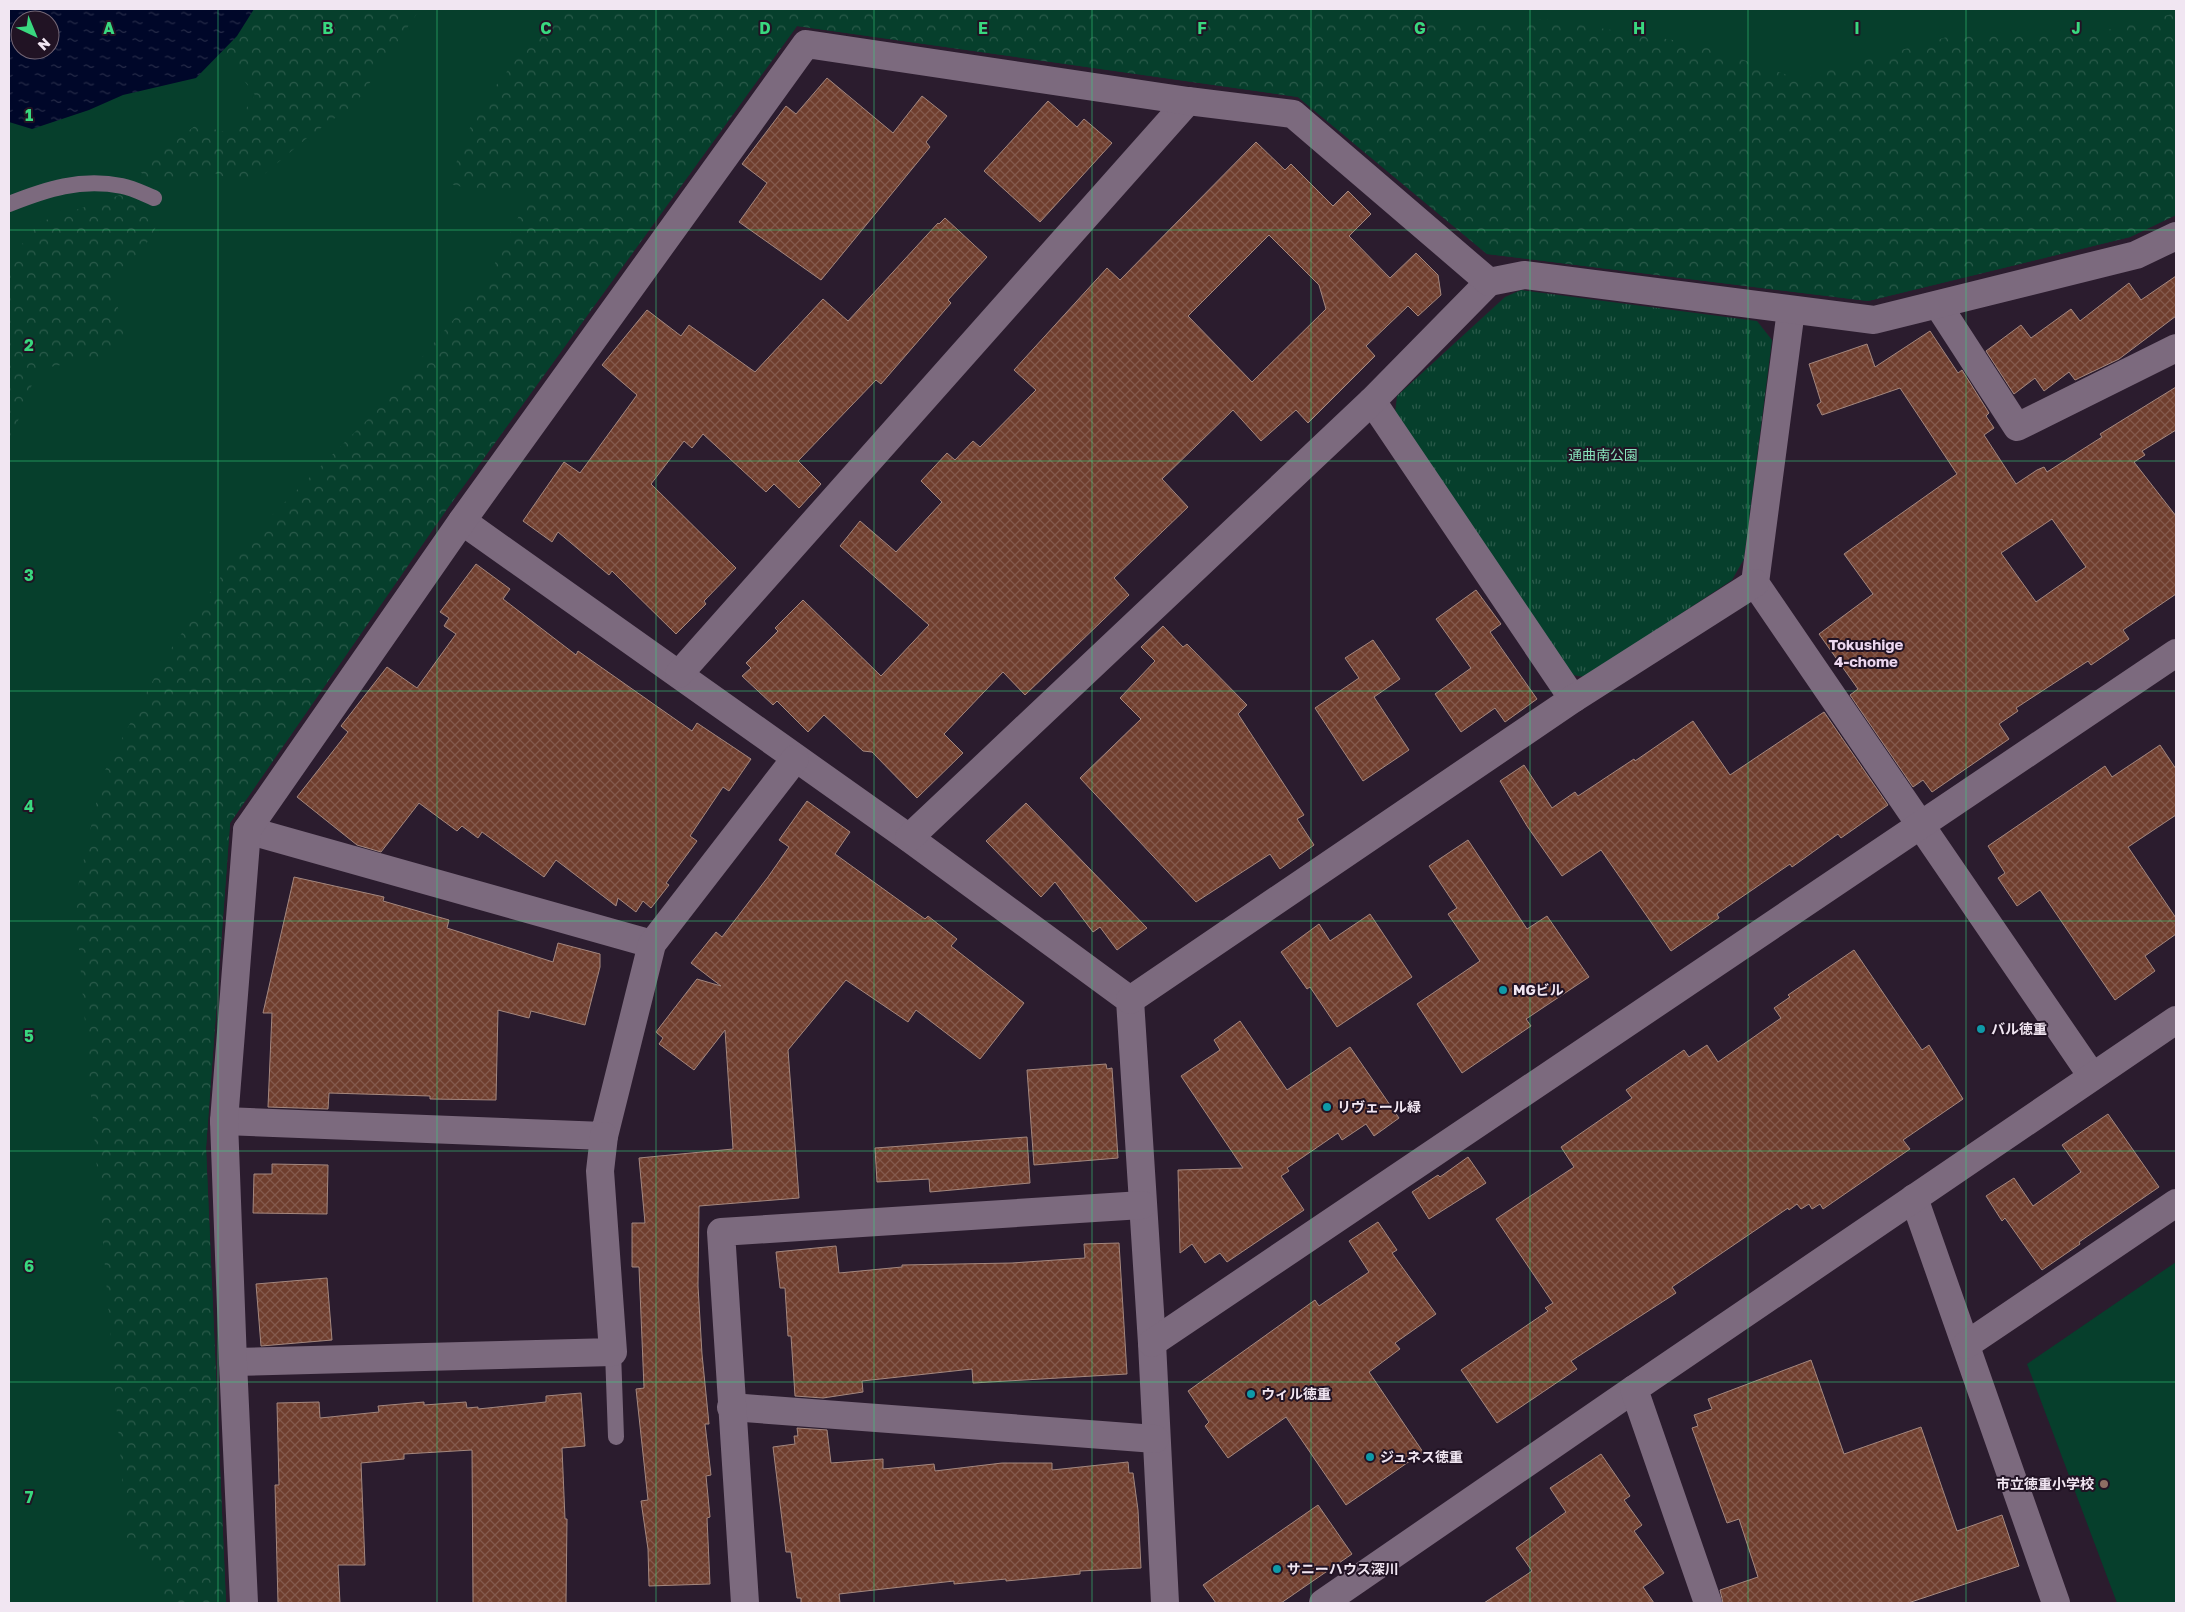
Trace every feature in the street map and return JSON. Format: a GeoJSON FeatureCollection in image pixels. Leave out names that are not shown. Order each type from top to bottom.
{"type":"FeatureCollection","features":[{"type":"Feature","properties":{"kind":"street"},"geometry":{"type":"LineString","coordinates":[[244,1603],[224,1121],[248,830],[462,521],[806,44],[1188,101],[1292,114],[1489,282]]}},
{"type":"Feature","properties":{"kind":"street"},"geometry":{"type":"LineString","coordinates":[[679,674],[1188,101]]}},
{"type":"Feature","properties":{"kind":"street"},"geometry":{"type":"LineString","coordinates":[[908,838],[1372,401],[1489,282],[1524,275],[1874,320],[2136,255],[2176,236]]}},
{"type":"Feature","properties":{"kind":"street"},"geometry":{"type":"LineString","coordinates":[[1938,305],[2017,427],[2176,348]]}},
{"type":"Feature","properties":{"kind":"street"},"geometry":{"type":"LineString","coordinates":[[1791,310],[1755,583],[2092,1076]]}},
{"type":"Feature","properties":{"kind":"street"},"geometry":{"type":"LineString","coordinates":[[1372,401],[1573,699]]}},
{"type":"Feature","properties":{"kind":"street"},"geometry":{"type":"LineString","coordinates":[[462,521],[908,838],[1130,1000]]}},
{"type":"Feature","properties":{"kind":"street"},"geometry":{"type":"LineString","coordinates":[[1130,1000],[1573,699],[1755,583]]}},
{"type":"Feature","properties":{"kind":"street"},"geometry":{"type":"LineString","coordinates":[[1152,1343],[2176,653]]}},
{"type":"Feature","properties":{"kind":"street"},"geometry":{"type":"LineString","coordinates":[[233,1362],[613,1352],[600,1171],[604,1136],[652,944],[795,759]]}},
{"type":"Feature","properties":{"kind":"street"},"geometry":{"type":"LineString","coordinates":[[248,830],[652,944]]}},
{"type":"Feature","properties":{"kind":"street"},"geometry":{"type":"LineString","coordinates":[[1130,1000],[1152,1343],[1155,1439],[1165,1603]]}},
{"type":"Feature","properties":{"kind":"street"},"geometry":{"type":"LineString","coordinates":[[1323,1603],[1634,1388],[2176,1020]]}},
{"type":"Feature","properties":{"kind":"street"},"geometry":{"type":"LineString","coordinates":[[224,1121],[604,1136]]}},
{"type":"Feature","properties":{"kind":"street"},"geometry":{"type":"LineString","coordinates":[[1914,1198],[2056,1603]]}},
{"type":"Feature","properties":{"kind":"street"},"geometry":{"type":"LineString","coordinates":[[1966,1345],[2176,1203]]}},
{"type":"Feature","properties":{"kind":"street"},"geometry":{"type":"LineString","coordinates":[[745,1603],[720,1232],[1142,1205]]}},
{"type":"Feature","properties":{"kind":"street"},"geometry":{"type":"LineString","coordinates":[[1634,1388],[1708,1603]]}},
{"type":"Feature","properties":{"kind":"street"},"geometry":{"type":"LineString","coordinates":[[731,1407],[1155,1439]]}},
{"type":"Feature","properties":{"kind":"lane"},"geometry":{"type":"LineString","coordinates":[[9,204],[42,191],[79,183],[122,186],[154,198]]}},
{"type":"Feature","properties":{"kind":"lane"},"geometry":{"type":"LineString","coordinates":[[613,1352],[616,1436]]}},
{"type":"Feature","properties":{"kind":"green space"},"geometry":{"type":"Polygon","coordinates":[[[9,9],[2176,9],[2176,215],[2130,237],[1868,301],[1487,254],[1298,97],[797,26],[447,509],[230,823],[206,1148],[226,1603],[9,1603],[9,9]]]}},
{"type":"Feature","properties":{"kind":"green space"},"geometry":{"type":"Polygon","coordinates":[[[257,9],[420,9],[356,103],[307,138],[249,187],[212,172],[178,183],[153,183],[138,170],[196,125],[230,133],[255,95],[224,54],[257,9]]]}},
{"type":"Feature","properties":{"kind":"green space"},"geometry":{"type":"Polygon","coordinates":[[[556,9],[1397,9],[1468,27],[1544,19],[1697,44],[1799,79],[1954,35],[2083,36],[2176,13],[2176,215],[2130,237],[1868,301],[1487,254],[1298,97],[797,26],[447,509],[230,823],[206,1148],[226,1603],[160,1603],[167,1578],[128,1549],[75,900],[102,776],[166,656],[245,542],[381,406],[486,281],[533,188],[488,193],[450,184],[462,144],[483,102],[556,9]]]}},
{"type":"Feature","properties":{"kind":"green space"},"geometry":{"type":"Polygon","coordinates":[[[120,195],[142,203],[156,227],[144,248],[123,266],[108,289],[132,334],[106,357],[38,369],[9,444],[9,260],[40,222],[120,195]]]}},
{"type":"Feature","properties":{"kind":"green space","name":"通曲南公園"},"geometry":{"type":"Polygon","coordinates":[[[1521,290],[1757,321],[1772,340],[1744,559],[1732,580],[1585,677],[1566,674],[1394,422],[1397,396],[1505,297],[1521,290]]]}},
{"type":"Feature","properties":{"kind":"green space","name":"市立徳重小学校"},"geometry":{"type":"Polygon","coordinates":[[[2176,1262],[2176,1603],[2117,1603],[2027,1364],[2176,1262]]]}},
{"type":"Feature","properties":{"kind":"water"},"geometry":{"type":"Polygon","coordinates":[[[9,9],[254,9],[237,36],[196,78],[123,95],[89,110],[32,129],[9,122],[9,9]]]}},
{"type":"Feature","properties":{"kind":"building"},"geometry":{"type":"Polygon","coordinates":[[[827,78],[893,133],[922,96],[947,116],[926,142],[930,147],[821,280],[739,222],[767,183],[742,164],[786,106],[796,114],[827,78]]]}},
{"type":"Feature","properties":{"kind":"building"},"geometry":{"type":"Polygon","coordinates":[[[1048,101],[1077,127],[1084,119],[1112,143],[1040,222],[984,171],[1048,101]]]}},
{"type":"Feature","properties":{"kind":"building"},"geometry":{"type":"Polygon","coordinates":[[[1256,142],[1285,170],[1291,164],[1333,206],[1348,191],[1371,214],[1349,236],[1390,278],[1416,253],[1438,275],[1441,295],[1418,316],[1408,306],[1366,346],[1375,356],[1308,423],[1296,410],[1261,441],[1233,410],[1162,479],[1188,507],[1114,578],[1129,595],[1025,695],[1003,672],[944,734],[963,753],[917,798],[872,752],[863,751],[824,715],[808,732],[777,701],[773,705],[742,676],[751,668],[746,663],[778,631],[775,628],[803,600],[881,676],[929,625],[840,546],[860,521],[896,552],[942,502],[921,481],[947,453],[955,460],[973,441],[980,447],[1036,390],[1014,370],[1107,268],[1120,280],[1256,142]],[[1269,235],[1188,316],[1252,382],[1326,309],[1319,285],[1269,235]]]}},
{"type":"Feature","properties":{"kind":"building"},"geometry":{"type":"Polygon","coordinates":[[[945,218],[987,257],[948,300],[951,303],[881,384],[876,380],[798,461],[821,484],[799,508],[774,484],[766,492],[703,434],[692,448],[684,441],[651,484],[736,568],[704,601],[706,604],[676,634],[612,571],[609,575],[558,532],[552,542],[523,521],[564,462],[580,473],[637,395],[602,365],[647,310],[681,336],[689,325],[755,372],[823,299],[848,321],[938,223],[945,218]]]}},
{"type":"Feature","properties":{"kind":"building"},"geometry":{"type":"Polygon","coordinates":[[[2176,276],[2176,316],[2119,359],[2075,380],[2069,372],[2044,391],[2035,378],[2014,394],[1986,351],[2021,325],[2031,338],[2071,309],[2080,321],[2129,283],[2141,300],[2176,276]]]}},
{"type":"Feature","properties":{"kind":"building"},"geometry":{"type":"Polygon","coordinates":[[[1930,331],[1958,373],[1962,370],[1989,413],[1986,416],[1994,428],[1984,435],[2016,484],[2044,467],[2047,472],[2102,437],[2100,434],[2176,387],[2176,430],[2142,451],[2145,455],[2134,462],[2176,516],[2176,594],[2123,630],[2129,639],[2091,665],[2088,661],[2016,708],[2018,711],[1999,724],[2009,739],[1932,792],[1923,780],[1913,787],[1850,695],[1858,689],[1819,634],[1873,594],[1844,554],[1957,474],[1900,388],[1822,415],[1817,405],[1821,402],[1809,364],[1867,344],[1875,367],[1930,331]],[[2052,519],[2001,553],[2036,602],[2086,567],[2052,519]]]}},
{"type":"Feature","properties":{"kind":"building"},"geometry":{"type":"Polygon","coordinates":[[[476,564],[510,589],[503,599],[576,655],[578,651],[692,731],[697,723],[751,759],[729,791],[723,787],[690,836],[697,841],[666,883],[669,885],[651,908],[643,901],[636,912],[618,898],[616,906],[556,860],[544,877],[482,832],[478,838],[462,826],[457,831],[419,803],[381,852],[357,845],[297,797],[348,732],[341,726],[387,667],[417,688],[456,634],[444,626],[449,618],[440,612],[476,564]]]}},
{"type":"Feature","properties":{"kind":"building"},"geometry":{"type":"Polygon","coordinates":[[[1476,590],[1501,624],[1490,632],[1537,699],[1505,722],[1495,708],[1461,732],[1435,694],[1471,668],[1436,619],[1476,590]]]}},
{"type":"Feature","properties":{"kind":"building"},"geometry":{"type":"Polygon","coordinates":[[[1163,626],[1183,647],[1187,644],[1247,705],[1238,714],[1304,815],[1297,819],[1314,845],[1280,869],[1270,854],[1196,902],[1080,778],[1141,719],[1120,698],[1155,661],[1141,647],[1163,626]]]}},
{"type":"Feature","properties":{"kind":"building"},"geometry":{"type":"Polygon","coordinates":[[[1373,640],[1400,679],[1374,697],[1409,750],[1363,781],[1315,708],[1359,678],[1345,658],[1373,640]]]}},
{"type":"Feature","properties":{"kind":"building"},"geometry":{"type":"Polygon","coordinates":[[[1824,712],[1888,805],[1841,838],[1838,834],[1792,867],[1790,864],[1717,914],[1719,918],[1671,951],[1601,850],[1562,876],[1527,826],[1500,781],[1524,765],[1552,808],[1575,792],[1578,796],[1634,759],[1635,761],[1693,721],[1730,775],[1824,712]]]}},
{"type":"Feature","properties":{"kind":"building"},"geometry":{"type":"Polygon","coordinates":[[[2160,745],[2176,769],[2176,815],[2128,847],[2176,918],[2176,934],[2145,956],[2155,971],[2115,1000],[2040,890],[2017,906],[1998,878],[2005,873],[1988,846],[2105,766],[2112,777],[2160,745]]]}},
{"type":"Feature","properties":{"kind":"building"},"geometry":{"type":"Polygon","coordinates":[[[807,801],[850,832],[835,854],[925,919],[928,916],[957,939],[951,946],[1024,1003],[980,1059],[916,1010],[908,1022],[846,980],[788,1050],[799,1198],[699,1206],[698,1286],[709,1424],[705,1424],[711,1475],[706,1476],[710,1517],[707,1518],[710,1584],[649,1586],[648,1549],[641,1501],[648,1500],[636,1389],[644,1388],[639,1267],[632,1267],[632,1223],[645,1223],[639,1158],[733,1149],[725,1030],[694,1070],[659,1044],[663,1038],[656,1032],[697,979],[721,986],[691,963],[716,932],[722,937],[768,877],[789,847],[779,840],[807,801]]]}},
{"type":"Feature","properties":{"kind":"building"},"geometry":{"type":"Polygon","coordinates":[[[1026,803],[1147,928],[1117,950],[1100,927],[1093,932],[1055,882],[1041,897],[986,841],[1026,803]]]}},
{"type":"Feature","properties":{"kind":"building","name":"MGビル"},"geometry":{"type":"Polygon","coordinates":[[[1468,840],[1527,929],[1547,916],[1589,977],[1526,1019],[1531,1026],[1462,1073],[1417,1004],[1480,961],[1448,914],[1457,908],[1429,866],[1468,840]]]}},
{"type":"Feature","properties":{"kind":"building"},"geometry":{"type":"Polygon","coordinates":[[[294,877],[384,897],[383,901],[449,920],[447,928],[553,962],[558,943],[600,954],[600,967],[585,1025],[531,1011],[529,1018],[498,1010],[496,1100],[430,1099],[430,1096],[329,1093],[328,1109],[268,1107],[272,1013],[263,1013],[294,877]]]}},
{"type":"Feature","properties":{"kind":"building"},"geometry":{"type":"Polygon","coordinates":[[[1370,914],[1412,977],[1337,1027],[1310,987],[1307,989],[1281,952],[1319,924],[1330,941],[1370,914]]]}},
{"type":"Feature","properties":{"kind":"building"},"geometry":{"type":"Polygon","coordinates":[[[1854,950],[1922,1050],[1929,1045],[1963,1099],[1903,1140],[1910,1149],[1823,1209],[1820,1204],[1812,1209],[1809,1204],[1801,1209],[1797,1204],[1789,1210],[1788,1208],[1672,1287],[1676,1293],[1571,1361],[1577,1369],[1497,1423],[1461,1370],[1548,1311],[1545,1308],[1553,1303],[1496,1219],[1574,1167],[1561,1147],[1632,1098],[1626,1090],[1684,1050],[1689,1057],[1707,1045],[1718,1062],[1781,1018],[1774,1008],[1790,997],[1788,995],[1854,950]]]}},
{"type":"Feature","properties":{"kind":"building"},"geometry":{"type":"Polygon","coordinates":[[[1240,1021],[1287,1090],[1350,1047],[1399,1118],[1374,1136],[1366,1124],[1342,1140],[1338,1133],[1287,1168],[1289,1171],[1281,1176],[1304,1210],[1227,1262],[1220,1253],[1205,1263],[1192,1244],[1180,1253],[1178,1170],[1243,1168],[1181,1076],[1220,1050],[1214,1040],[1240,1021]]]}},
{"type":"Feature","properties":{"kind":"building"},"geometry":{"type":"Polygon","coordinates":[[[1106,1064],[1107,1069],[1112,1068],[1118,1158],[1034,1165],[1027,1070],[1106,1064]]]}},
{"type":"Feature","properties":{"kind":"building"},"geometry":{"type":"Polygon","coordinates":[[[2108,1114],[2159,1187],[2042,1270],[2005,1218],[2002,1221],[1986,1196],[2014,1178],[2033,1206],[2081,1172],[2062,1145],[2108,1114]]]}},
{"type":"Feature","properties":{"kind":"building"},"geometry":{"type":"Polygon","coordinates":[[[1027,1137],[1030,1183],[930,1192],[929,1179],[877,1182],[875,1148],[1027,1137]]]}},
{"type":"Feature","properties":{"kind":"building"},"geometry":{"type":"Polygon","coordinates":[[[1468,1157],[1486,1183],[1429,1219],[1412,1192],[1438,1175],[1440,1177],[1468,1157]]]}},
{"type":"Feature","properties":{"kind":"building"},"geometry":{"type":"Polygon","coordinates":[[[272,1164],[328,1165],[327,1214],[253,1213],[254,1174],[272,1174],[272,1164]]]}},
{"type":"Feature","properties":{"kind":"building"},"geometry":{"type":"Polygon","coordinates":[[[1378,1222],[1397,1250],[1392,1253],[1436,1314],[1395,1343],[1400,1349],[1369,1372],[1423,1452],[1346,1505],[1286,1417],[1228,1458],[1205,1426],[1209,1422],[1188,1391],[1315,1300],[1319,1306],[1369,1272],[1349,1241],[1378,1222]]]}},
{"type":"Feature","properties":{"kind":"building"},"geometry":{"type":"Polygon","coordinates":[[[1119,1243],[1127,1374],[973,1383],[972,1369],[862,1381],[863,1392],[823,1398],[795,1396],[791,1336],[788,1336],[785,1288],[780,1288],[776,1252],[836,1246],[839,1273],[902,1267],[902,1265],[1012,1263],[1085,1258],[1084,1244],[1119,1243]]]}},
{"type":"Feature","properties":{"kind":"building"},"geometry":{"type":"Polygon","coordinates":[[[327,1278],[332,1340],[261,1346],[256,1284],[327,1278]]]}},
{"type":"Feature","properties":{"kind":"building"},"geometry":{"type":"Polygon","coordinates":[[[1811,1360],[1844,1454],[1921,1427],[1957,1531],[2002,1515],[2019,1566],[1908,1603],[1723,1603],[1720,1590],[1758,1577],[1739,1519],[1727,1523],[1692,1428],[1698,1426],[1694,1415],[1712,1409],[1708,1399],[1811,1360]]]}},
{"type":"Feature","properties":{"kind":"building"},"geometry":{"type":"Polygon","coordinates":[[[581,1393],[585,1446],[562,1448],[565,1519],[567,1519],[566,1603],[473,1603],[472,1450],[404,1454],[404,1459],[361,1463],[365,1565],[338,1565],[340,1603],[278,1603],[275,1485],[279,1485],[277,1403],[319,1402],[320,1418],[379,1412],[378,1406],[424,1402],[424,1405],[466,1402],[467,1408],[478,1407],[478,1409],[546,1402],[546,1396],[581,1393]]]}},
{"type":"Feature","properties":{"kind":"building"},"geometry":{"type":"Polygon","coordinates":[[[797,1428],[827,1430],[831,1463],[883,1459],[883,1469],[934,1464],[935,1471],[1002,1463],[1052,1463],[1052,1470],[1128,1462],[1129,1473],[1133,1473],[1138,1510],[1141,1568],[1080,1571],[1080,1574],[1006,1581],[1006,1579],[954,1584],[954,1581],[839,1594],[840,1603],[801,1603],[801,1598],[797,1598],[791,1552],[786,1552],[773,1447],[795,1444],[794,1436],[798,1436],[797,1428]]]}},
{"type":"Feature","properties":{"kind":"building"},"geometry":{"type":"Polygon","coordinates":[[[1601,1454],[1630,1496],[1624,1500],[1642,1525],[1634,1531],[1664,1573],[1643,1587],[1654,1603],[1484,1603],[1532,1571],[1516,1548],[1566,1512],[1550,1488],[1601,1454]]]}},
{"type":"Feature","properties":{"kind":"building","name":"サニーハウス深川"},"geometry":{"type":"Polygon","coordinates":[[[1318,1505],[1352,1554],[1281,1603],[1216,1603],[1203,1585],[1318,1505]]]}},
{"type":"Feature","properties":{"kind":"place","name":"MGビル"},"geometry":{"type":"Point","coordinates":[1503,990]}},
{"type":"Feature","properties":{"kind":"place","name":"バル徳重"},"geometry":{"type":"Point","coordinates":[1981,1029]}},
{"type":"Feature","properties":{"kind":"place","name":"リヴェール緑"},"geometry":{"type":"Point","coordinates":[1327,1107]}},
{"type":"Feature","properties":{"kind":"place","name":"ウィル徳重"},"geometry":{"type":"Point","coordinates":[1251,1394]}},
{"type":"Feature","properties":{"kind":"place","name":"ジュネス徳重"},"geometry":{"type":"Point","coordinates":[1370,1457]}},
{"type":"Feature","properties":{"kind":"place","name":"市立徳重小学校"},"geometry":{"type":"Point","coordinates":[2104,1484]}},
{"type":"Feature","properties":{"kind":"place","name":"サニーハウス深川"},"geometry":{"type":"Point","coordinates":[1277,1569]}},
{"type":"Feature","properties":{"kind":"district","name":"Tokushige 4-chome"},"geometry":{"type":"Point","coordinates":[1866,654]}}]}
